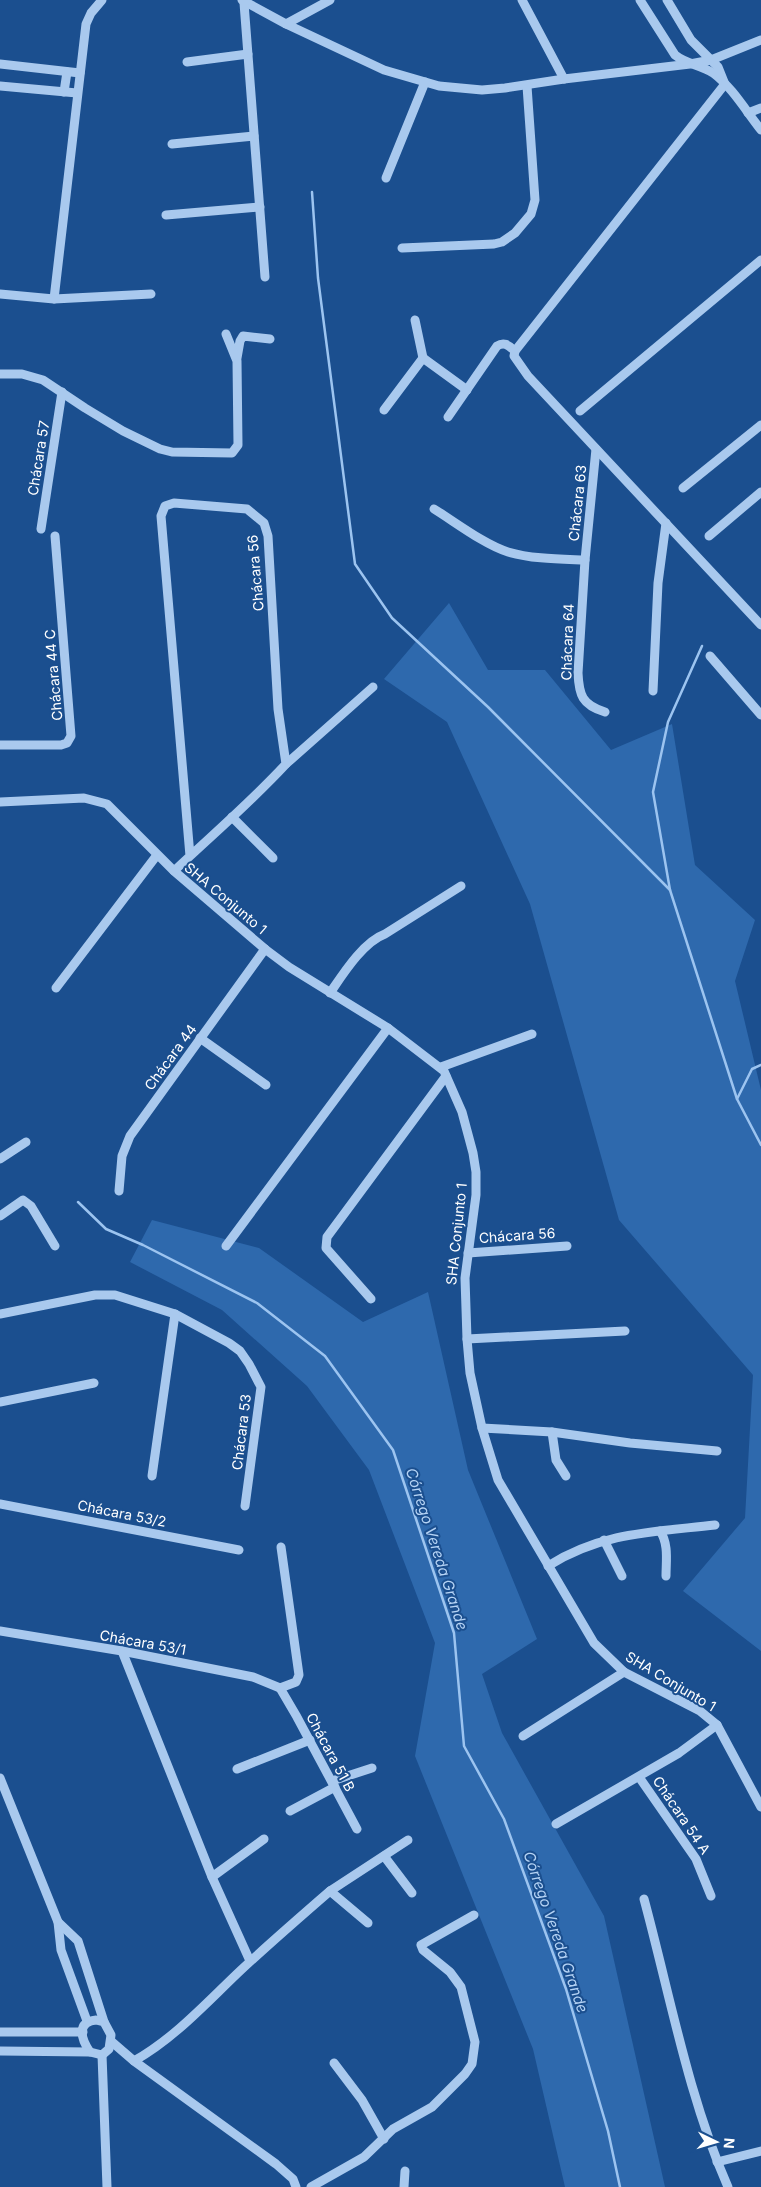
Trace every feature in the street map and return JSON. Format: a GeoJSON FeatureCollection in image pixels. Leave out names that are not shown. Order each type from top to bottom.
{"type":"FeatureCollection","features":[{"type":"Feature","properties":{"kind":"street"},"geometry":{"type":"LineString","coordinates":[[54,299],[86,24],[91,13],[102,0]]}},
{"type":"Feature","properties":{"kind":"street"},"geometry":{"type":"LineString","coordinates":[[286,24],[330,0]]}},
{"type":"Feature","properties":{"kind":"street"},"geometry":{"type":"LineString","coordinates":[[522,0],[564,79]]}},
{"type":"Feature","properties":{"kind":"street"},"geometry":{"type":"LineString","coordinates":[[640,0],[667,45],[679,58],[713,73],[725,84],[761,130]]}},
{"type":"Feature","properties":{"kind":"street"},"geometry":{"type":"LineString","coordinates":[[667,0],[695,46],[711,60],[722,75],[725,84]]}},
{"type":"Feature","properties":{"kind":"street"},"geometry":{"type":"LineString","coordinates":[[243,2],[384,70],[439,86],[482,90],[527,86],[564,79],[690,64],[711,60],[761,40]]}},
{"type":"Feature","properties":{"kind":"street"},"geometry":{"type":"LineString","coordinates":[[243,2],[265,277]]}},
{"type":"Feature","properties":{"kind":"street"},"geometry":{"type":"LineString","coordinates":[[657,68],[668,54],[667,45]]}},
{"type":"Feature","properties":{"kind":"street"},"geometry":{"type":"LineString","coordinates":[[690,64],[695,46]]}},
{"type":"Feature","properties":{"kind":"street"},"geometry":{"type":"LineString","coordinates":[[187,62],[248,54]]}},
{"type":"Feature","properties":{"kind":"street"},"geometry":{"type":"LineString","coordinates":[[0,64],[80,73]]}},
{"type":"Feature","properties":{"kind":"street"},"geometry":{"type":"LineString","coordinates":[[64,92],[67,72]]}},
{"type":"Feature","properties":{"kind":"street"},"geometry":{"type":"LineString","coordinates":[[386,178],[425,82]]}},
{"type":"Feature","properties":{"kind":"street"},"geometry":{"type":"LineString","coordinates":[[725,84],[515,351],[514,359],[761,625]]}},
{"type":"Feature","properties":{"kind":"street"},"geometry":{"type":"LineString","coordinates":[[0,86],[77,93]]}},
{"type":"Feature","properties":{"kind":"street"},"geometry":{"type":"LineString","coordinates":[[402,248],[494,244],[509,238],[530,214],[535,200],[527,86]]}},
{"type":"Feature","properties":{"kind":"street"},"geometry":{"type":"LineString","coordinates":[[748,113],[761,108]]}},
{"type":"Feature","properties":{"kind":"street"},"geometry":{"type":"LineString","coordinates":[[172,144],[254,136]]}},
{"type":"Feature","properties":{"kind":"street"},"geometry":{"type":"LineString","coordinates":[[166,215],[260,207]]}},
{"type":"Feature","properties":{"kind":"street"},"geometry":{"type":"LineString","coordinates":[[580,411],[761,260]]}},
{"type":"Feature","properties":{"kind":"street"},"geometry":{"type":"LineString","coordinates":[[0,294],[54,299],[151,294]]}},
{"type":"Feature","properties":{"kind":"street"},"geometry":{"type":"LineString","coordinates":[[415,320],[424,358],[467,390]]}},
{"type":"Feature","properties":{"kind":"street"},"geometry":{"type":"LineString","coordinates":[[226,334],[237,361]]}},
{"type":"Feature","properties":{"kind":"street"},"geometry":{"type":"LineString","coordinates":[[0,374],[32,376],[53,385],[123,431],[160,449],[172,452],[232,453],[238,445],[237,361],[240,341],[243,336],[270,338]]}},
{"type":"Feature","properties":{"kind":"street"},"geometry":{"type":"LineString","coordinates":[[448,417],[497,346],[506,344],[515,351]]}},
{"type":"Feature","properties":{"kind":"street"},"geometry":{"type":"LineString","coordinates":[[384,410],[424,358]]}},
{"type":"Feature","properties":{"kind":"street","name":"Chácara 57"},"geometry":{"type":"LineString","coordinates":[[41,529],[62,392]]}},
{"type":"Feature","properties":{"kind":"street"},"geometry":{"type":"LineString","coordinates":[[683,488],[761,425]]}},
{"type":"Feature","properties":{"kind":"street","name":"Chácara 63"},"geometry":{"type":"LineString","coordinates":[[585,560],[596,449]]}},
{"type":"Feature","properties":{"kind":"street"},"geometry":{"type":"LineString","coordinates":[[709,536],[761,492]]}},
{"type":"Feature","properties":{"kind":"street","name":"Chácara 56"},"geometry":{"type":"LineString","coordinates":[[190,856],[161,516],[163,509],[168,504],[247,509],[264,523],[268,536],[278,709],[286,764]]}},
{"type":"Feature","properties":{"kind":"street"},"geometry":{"type":"LineString","coordinates":[[434,509],[470,532],[507,552],[538,558],[585,560]]}},
{"type":"Feature","properties":{"kind":"street"},"geometry":{"type":"LineString","coordinates":[[653,691],[658,583],[666,523]]}},
{"type":"Feature","properties":{"kind":"street","name":"Chácara 44 C"},"geometry":{"type":"LineString","coordinates":[[0,746],[61,745],[67,743],[71,736],[55,536]]}},
{"type":"Feature","properties":{"kind":"street","name":"Chácara 64"},"geometry":{"type":"LineString","coordinates":[[585,560],[578,673],[579,689],[584,701],[591,708],[605,712]]}},
{"type":"Feature","properties":{"kind":"street"},"geometry":{"type":"LineString","coordinates":[[710,656],[761,715]]}},
{"type":"Feature","properties":{"kind":"street"},"geometry":{"type":"LineString","coordinates":[[174,871],[286,764],[373,687]]}},
{"type":"Feature","properties":{"kind":"street","name":"SHA Conjunto 1"},"geometry":{"type":"LineString","coordinates":[[0,802],[84,798],[99,801],[113,809],[174,871],[265,949],[388,1028],[441,1067],[462,1112],[476,1172],[476,1195],[464,1298],[470,1373],[482,1428],[498,1480],[594,1643],[624,1672],[700,1711],[717,1725],[761,1807]]}},
{"type":"Feature","properties":{"kind":"street"},"geometry":{"type":"LineString","coordinates":[[232,816],[273,858]]}},
{"type":"Feature","properties":{"kind":"street"},"geometry":{"type":"LineString","coordinates":[[56,988],[157,855]]}},
{"type":"Feature","properties":{"kind":"street"},"geometry":{"type":"LineString","coordinates":[[330,992],[349,966],[378,936],[385,934],[461,886]]}},
{"type":"Feature","properties":{"kind":"street","name":"Chácara 44"},"geometry":{"type":"LineString","coordinates":[[120,1191],[125,1146],[265,949]]}},
{"type":"Feature","properties":{"kind":"street"},"geometry":{"type":"LineString","coordinates":[[226,1246],[388,1028]]}},
{"type":"Feature","properties":{"kind":"street"},"geometry":{"type":"LineString","coordinates":[[441,1067],[532,1034]]}},
{"type":"Feature","properties":{"kind":"street"},"geometry":{"type":"LineString","coordinates":[[200,1038],[266,1085]]}},
{"type":"Feature","properties":{"kind":"street"},"geometry":{"type":"LineString","coordinates":[[371,1299],[326,1248],[326,1240],[446,1076]]}},
{"type":"Feature","properties":{"kind":"street"},"geometry":{"type":"LineString","coordinates":[[0,1159],[26,1142]]}},
{"type":"Feature","properties":{"kind":"street"},"geometry":{"type":"LineString","coordinates":[[0,1216],[23,1200],[26,1201],[31,1206],[54,1246]]}},
{"type":"Feature","properties":{"kind":"street","name":"Chácara 56"},"geometry":{"type":"LineString","coordinates":[[468,1253],[567,1246]]}},
{"type":"Feature","properties":{"kind":"street","name":"Chácara 53"},"geometry":{"type":"LineString","coordinates":[[0,1314],[105,1293],[129,1297],[175,1314],[229,1343],[240,1351],[261,1387],[245,1506]]}},
{"type":"Feature","properties":{"kind":"street"},"geometry":{"type":"LineString","coordinates":[[152,1476],[175,1314]]}},
{"type":"Feature","properties":{"kind":"street"},"geometry":{"type":"LineString","coordinates":[[467,1339],[625,1331]]}},
{"type":"Feature","properties":{"kind":"street"},"geometry":{"type":"LineString","coordinates":[[0,1402],[94,1383]]}},
{"type":"Feature","properties":{"kind":"street"},"geometry":{"type":"LineString","coordinates":[[482,1428],[552,1432],[630,1443],[717,1451]]}},
{"type":"Feature","properties":{"kind":"street"},"geometry":{"type":"LineString","coordinates":[[552,1432],[556,1460],[566,1476]]}},
{"type":"Feature","properties":{"kind":"street","name":"Chácara 53/2"},"geometry":{"type":"LineString","coordinates":[[0,1504],[239,1550]]}},
{"type":"Feature","properties":{"kind":"street"},"geometry":{"type":"LineString","coordinates":[[548,1566],[569,1553],[604,1540],[715,1525]]}},
{"type":"Feature","properties":{"kind":"street"},"geometry":{"type":"LineString","coordinates":[[660,1531],[664,1537],[666,1547],[666,1576]]}},
{"type":"Feature","properties":{"kind":"street"},"geometry":{"type":"LineString","coordinates":[[604,1540],[622,1576]]}},
{"type":"Feature","properties":{"kind":"street"},"geometry":{"type":"LineString","coordinates":[[280,1688],[296,1682],[299,1675],[281,1547]]}},
{"type":"Feature","properties":{"kind":"street","name":"Chácara 53/1"},"geometry":{"type":"LineString","coordinates":[[0,1631],[122,1651],[253,1677],[280,1688]]}},
{"type":"Feature","properties":{"kind":"street"},"geometry":{"type":"LineString","coordinates":[[122,1651],[212,1877],[250,1962]]}},
{"type":"Feature","properties":{"kind":"street"},"geometry":{"type":"LineString","coordinates":[[523,1736],[624,1672]]}},
{"type":"Feature","properties":{"kind":"street","name":"Chácara 51 B"},"geometry":{"type":"LineString","coordinates":[[280,1688],[357,1829]]}},
{"type":"Feature","properties":{"kind":"street","name":"Chácara 54 A"},"geometry":{"type":"LineString","coordinates":[[556,1824],[679,1754],[717,1725]]}},
{"type":"Feature","properties":{"kind":"street"},"geometry":{"type":"LineString","coordinates":[[237,1769],[310,1740]]}},
{"type":"Feature","properties":{"kind":"street"},"geometry":{"type":"LineString","coordinates":[[290,1811],[333,1784],[372,1768]]}},
{"type":"Feature","properties":{"kind":"street","name":"Chácara 54 A"},"geometry":{"type":"LineString","coordinates":[[639,1777],[696,1859],[710,1896]]}},
{"type":"Feature","properties":{"kind":"street"},"geometry":{"type":"LineString","coordinates":[[0,1778],[58,1922],[61,1950],[87,2021]]}},
{"type":"Feature","properties":{"kind":"street"},"geometry":{"type":"LineString","coordinates":[[212,1877],[264,1839]]}},
{"type":"Feature","properties":{"kind":"street"},"geometry":{"type":"LineString","coordinates":[[134,2061],[155,2050],[250,1962],[330,1892],[408,1840]]}},
{"type":"Feature","properties":{"kind":"street"},"geometry":{"type":"LineString","coordinates":[[384,1856],[412,1893]]}},
{"type":"Feature","properties":{"kind":"street"},"geometry":{"type":"LineString","coordinates":[[330,1892],[368,1923]]}},
{"type":"Feature","properties":{"kind":"street"},"geometry":{"type":"LineString","coordinates":[[644,1899],[692,2082],[717,2162],[728,2187]]}},
{"type":"Feature","properties":{"kind":"street"},"geometry":{"type":"LineString","coordinates":[[311,2187],[364,2157],[393,2129],[432,2107],[465,2074],[472,2064],[475,2042],[461,1987],[450,1972],[423,1950],[421,1945],[474,1916]]}},
{"type":"Feature","properties":{"kind":"street"},"geometry":{"type":"LineString","coordinates":[[0,2051],[90,2052],[102,2055],[109,2049],[112,2042],[111,2035],[104,2022],[78,1941],[58,1922]]}},
{"type":"Feature","properties":{"kind":"street"},"geometry":{"type":"LineString","coordinates":[[90,2052],[83,2039],[84,2024],[87,2021],[96,2020],[104,2022]]}},
{"type":"Feature","properties":{"kind":"street"},"geometry":{"type":"LineString","coordinates":[[0,2032],[83,2032]]}},
{"type":"Feature","properties":{"kind":"street"},"geometry":{"type":"LineString","coordinates":[[112,2042],[134,2061],[276,2164],[292,2179],[296,2187]]}},
{"type":"Feature","properties":{"kind":"street"},"geometry":{"type":"LineString","coordinates":[[102,2055],[106,2187]]}},
{"type":"Feature","properties":{"kind":"street"},"geometry":{"type":"LineString","coordinates":[[334,2063],[362,2100],[384,2139]]}},
{"type":"Feature","properties":{"kind":"street"},"geometry":{"type":"LineString","coordinates":[[717,2162],[761,2151]]}},
{"type":"Feature","properties":{"kind":"street"},"geometry":{"type":"LineString","coordinates":[[404,2187],[406,2171]]}},
{"type":"Feature","properties":{"kind":"shaded area"},"geometry":{"type":"Polygon","coordinates":[[[449,603],[488,670],[545,670],[611,750],[672,724],[695,865],[755,920],[735,981],[761,1090],[761,1651],[683,1591],[745,1518],[753,1375],[619,1220],[530,904],[447,722],[384,679],[449,603]]]}},
{"type":"Feature","properties":{"kind":"shaded area"},"geometry":{"type":"Polygon","coordinates":[[[152,1220],[259,1248],[363,1322],[428,1292],[468,1470],[537,1639],[482,1674],[502,1733],[604,1916],[665,2187],[565,2187],[533,2049],[415,1756],[435,1643],[369,1470],[307,1386],[222,1310],[130,1262],[152,1220]]]}},
{"type":"Feature","properties":{"kind":"waterway"},"geometry":{"type":"LineString","coordinates":[[312,192],[318,278],[355,564],[392,618],[488,707],[670,890],[737,1099],[761,1145]]}},
{"type":"Feature","properties":{"kind":"waterway"},"geometry":{"type":"LineString","coordinates":[[670,890],[653,792],[668,722],[702,646]]}},
{"type":"Feature","properties":{"kind":"waterway"},"geometry":{"type":"LineString","coordinates":[[737,1099],[752,1069],[761,1065]]}},
{"type":"Feature","properties":{"kind":"waterway","name":"Córrego Vereda Grande"},"geometry":{"type":"LineString","coordinates":[[78,1202],[106,1229],[143,1245],[257,1303],[325,1356],[393,1450],[454,1633],[464,1746],[504,1819],[566,1989],[608,2131],[620,2187]]}}]}
